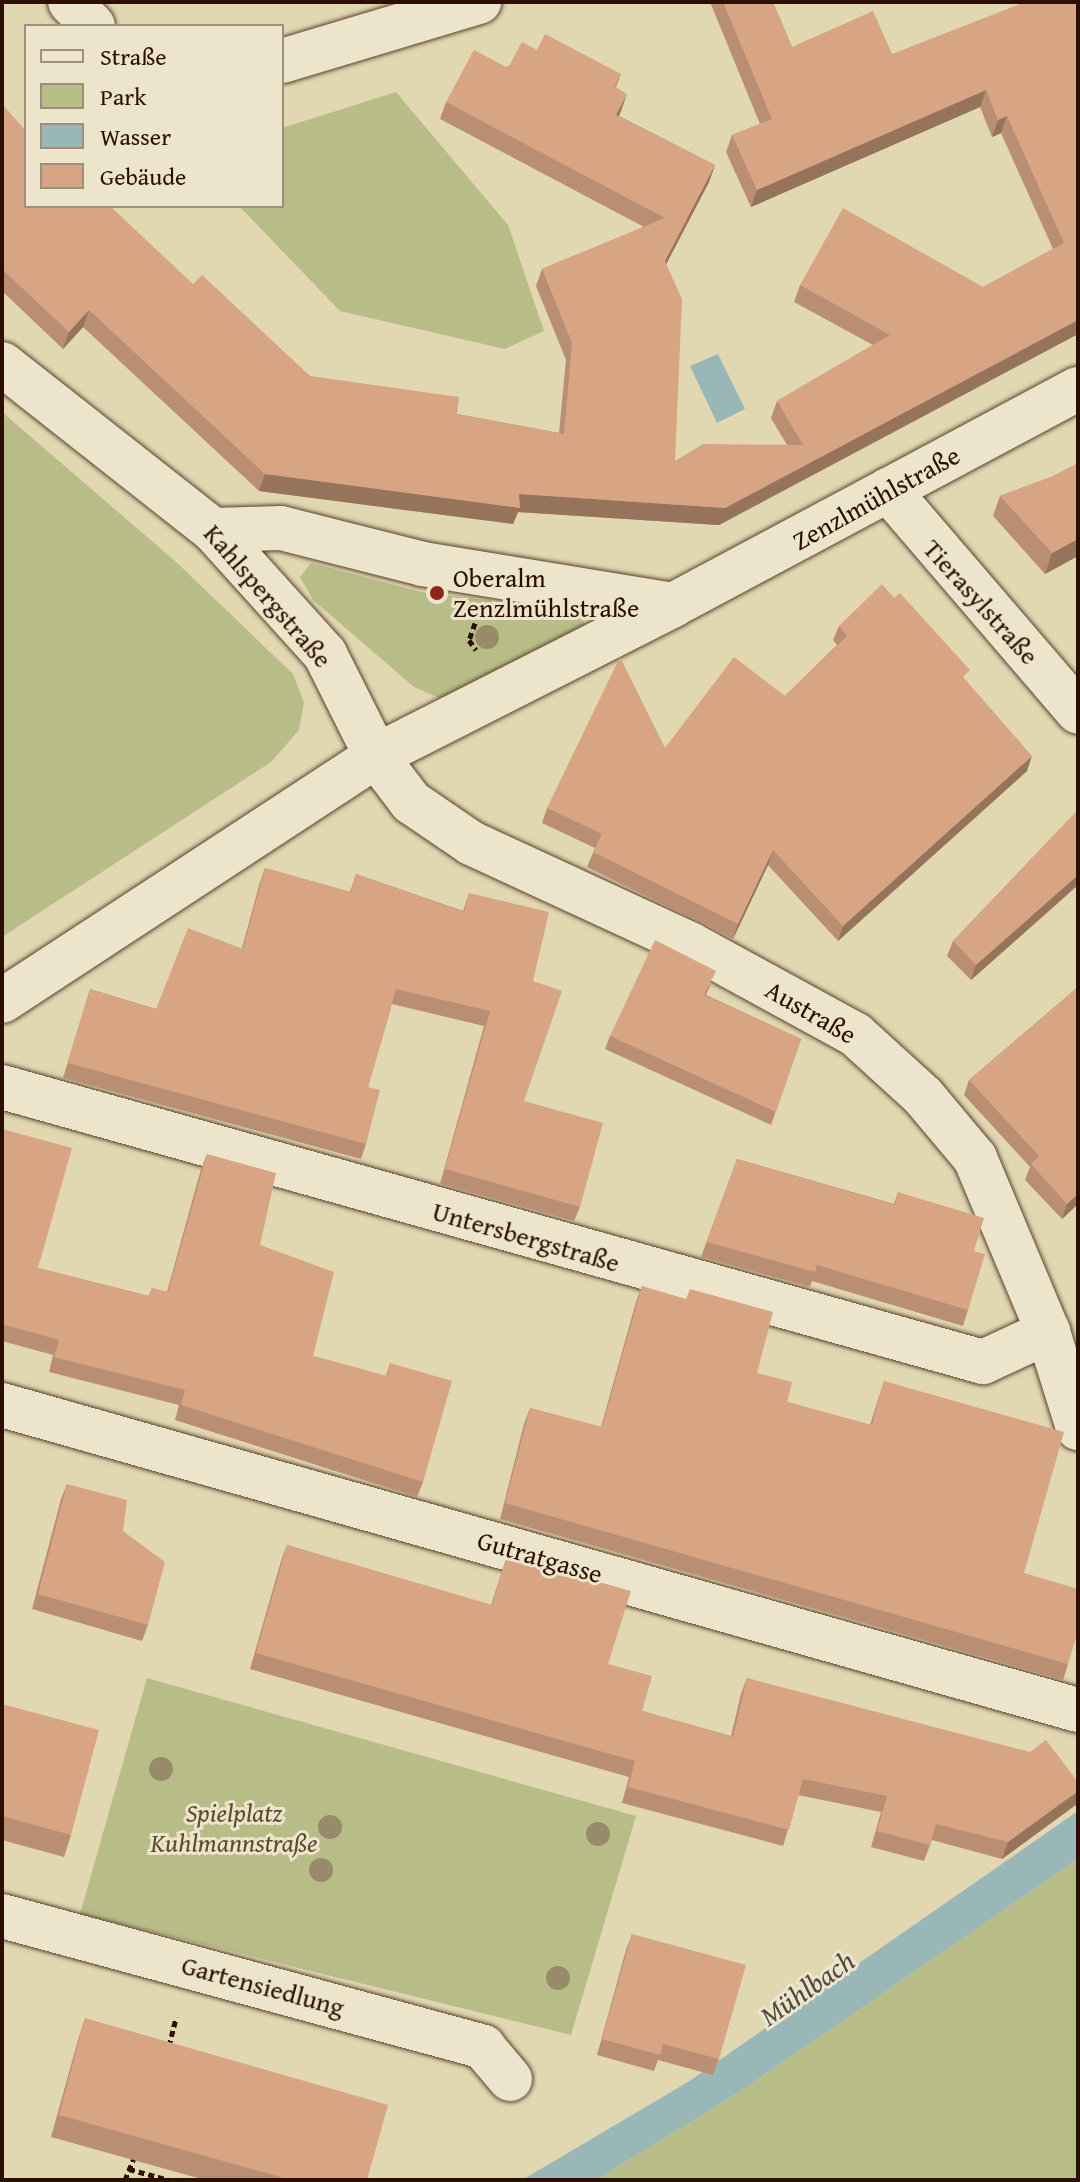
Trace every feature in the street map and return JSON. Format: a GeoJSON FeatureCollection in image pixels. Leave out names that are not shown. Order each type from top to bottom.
{"type":"FeatureCollection","features":[{"type":"Feature","properties":{"kind":"street"},"geometry":{"type":"LineString","coordinates":[[70,2],[91,24]]}},
{"type":"Feature","properties":{"kind":"street"},"geometry":{"type":"LineString","coordinates":[[284,60],[479,2]]}},
{"type":"Feature","properties":{"kind":"street","name":"Kahlspergstraße"},"geometry":{"type":"LineString","coordinates":[[2,364],[213,530],[325,654],[376,756]]}},
{"type":"Feature","properties":{"kind":"street","name":"Zenzlmühlstraße"},"geometry":{"type":"LineString","coordinates":[[376,756],[673,605],[1078,389]]}},
{"type":"Feature","properties":{"kind":"street","name":"Tierasylstraße"},"geometry":{"type":"LineString","coordinates":[[888,490],[1078,712]]}},
{"type":"Feature","properties":{"kind":"street"},"geometry":{"type":"LineString","coordinates":[[213,530],[281,528],[423,564],[673,605]]}},
{"type":"Feature","properties":{"kind":"street"},"geometry":{"type":"LineString","coordinates":[[2,1001],[376,756]]}},
{"type":"Feature","properties":{"kind":"street","name":"Austraße"},"geometry":{"type":"LineString","coordinates":[[376,756],[411,802],[471,843],[690,944],[856,1035],[923,1096],[975,1158],[1048,1332],[1078,1428]]}},
{"type":"Feature","properties":{"kind":"street","name":"Untersbergstraße"},"geometry":{"type":"LineString","coordinates":[[2,1087],[983,1362],[1048,1332]]}},
{"type":"Feature","properties":{"kind":"street","name":"Gutratgasse"},"geometry":{"type":"LineString","coordinates":[[2,1405],[1078,1710]]}},
{"type":"Feature","properties":{"kind":"street","name":"Gartensiedlung"},"geometry":{"type":"LineString","coordinates":[[2,1916],[483,2047],[510,2079]]}},
{"type":"Feature","properties":{"kind":"path"},"geometry":{"type":"LineString","coordinates":[[166,2058],[188,1965]]}},
{"type":"Feature","properties":{"kind":"path"},"geometry":{"type":"LineString","coordinates":[[125,2180],[140,2141]]}},
{"type":"Feature","properties":{"kind":"path"},"geometry":{"type":"LineString","coordinates":[[129,2169],[169,2180]]}},
{"type":"Feature","properties":{"kind":"green space"},"geometry":{"type":"Polygon","coordinates":[[[396,92],[508,225],[544,331],[505,349],[340,311],[241,208],[284,208],[284,127],[396,92]]]}},
{"type":"Feature","properties":{"kind":"green space"},"geometry":{"type":"Polygon","coordinates":[[[2,412],[175,561],[293,674],[304,703],[299,730],[271,762],[2,937],[2,412]]]}},
{"type":"Feature","properties":{"kind":"green space"},"geometry":{"type":"Polygon","coordinates":[[[311,563],[421,592],[570,611],[585,623],[581,637],[439,698],[414,687],[313,600],[300,577],[311,563]]]}},
{"type":"Feature","properties":{"kind":"green space","name":"Spielplatz Kuhlmannstraße"},"geometry":{"type":"Polygon","coordinates":[[[147,1678],[636,1816],[571,2035],[80,1914],[147,1678]]]}},
{"type":"Feature","properties":{"kind":"green space"},"geometry":{"type":"Polygon","coordinates":[[[1078,1859],[1078,2180],[596,2180],[741,2091],[1078,1859]]]}},
{"type":"Feature","properties":{"kind":"water"},"geometry":{"type":"Polygon","coordinates":[[[718,354],[745,409],[717,423],[690,366],[718,354]]]}},
{"type":"Feature","properties":{"kind":"water"},"geometry":{"type":"Polygon","coordinates":[[[1078,1811],[1078,1859],[741,2091],[596,2180],[522,2180],[688,2082],[1078,1811]]]}},
{"type":"Feature","properties":{"kind":"building"},"geometry":{"type":"Polygon","coordinates":[[[723,2],[773,2],[792,47],[873,11],[892,54],[1025,2],[1078,2],[1078,320],[725,508],[519,494],[520,508],[265,474],[89,310],[69,332],[2,269],[2,104],[24,129],[24,208],[112,208],[193,284],[202,275],[310,376],[459,397],[457,414],[564,434],[572,343],[542,269],[665,218],[446,102],[474,50],[508,68],[522,42],[537,50],[545,34],[621,74],[614,86],[627,94],[616,115],[715,165],[665,261],[682,299],[675,461],[703,444],[803,445],[777,401],[890,335],[800,285],[843,208],[983,287],[1064,243],[1007,116],[998,120],[986,90],[757,190],[732,135],[772,119],[723,2]]]}},
{"type":"Feature","properties":{"kind":"building"},"geometry":{"type":"Polygon","coordinates":[[[1078,463],[1078,539],[1052,553],[1000,496],[1078,463]]]}},
{"type":"Feature","properties":{"kind":"building"},"geometry":{"type":"Polygon","coordinates":[[[882,584],[894,598],[900,593],[970,670],[963,677],[1032,756],[843,926],[773,850],[738,924],[593,852],[602,834],[547,808],[620,657],[665,748],[734,657],[785,696],[847,636],[839,626],[882,584]]]}},
{"type":"Feature","properties":{"kind":"building"},"geometry":{"type":"Polygon","coordinates":[[[1078,810],[1078,875],[976,965],[953,941],[1078,810]]]}},
{"type":"Feature","properties":{"kind":"building"},"geometry":{"type":"Polygon","coordinates":[[[265,868],[351,892],[356,874],[464,912],[469,893],[549,912],[533,981],[562,991],[524,1101],[603,1123],[580,1207],[445,1169],[490,1011],[396,989],[368,1087],[380,1090],[366,1144],[68,1063],[90,989],[156,1009],[188,928],[243,949],[265,868]]]}},
{"type":"Feature","properties":{"kind":"building"},"geometry":{"type":"Polygon","coordinates":[[[655,940],[716,971],[704,995],[801,1039],[776,1112],[610,1036],[655,940]]]}},
{"type":"Feature","properties":{"kind":"building"},"geometry":{"type":"Polygon","coordinates":[[[1078,987],[1078,1194],[1067,1204],[1031,1164],[1039,1156],[969,1080],[1078,987]]]}},
{"type":"Feature","properties":{"kind":"building"},"geometry":{"type":"Polygon","coordinates":[[[2,1129],[72,1148],[38,1268],[149,1296],[152,1288],[168,1292],[207,1154],[276,1173],[260,1245],[334,1272],[313,1356],[387,1376],[390,1363],[452,1381],[423,1482],[181,1405],[185,1390],[54,1357],[59,1340],[2,1324],[2,1129]]]}},
{"type":"Feature","properties":{"kind":"building"},"geometry":{"type":"Polygon","coordinates":[[[737,1159],[895,1205],[898,1192],[984,1218],[974,1251],[985,1254],[968,1310],[817,1265],[815,1272],[707,1242],[737,1159]]]}},
{"type":"Feature","properties":{"kind":"building"},"geometry":{"type":"Polygon","coordinates":[[[642,1286],[686,1299],[690,1289],[773,1312],[757,1373],[792,1382],[787,1402],[872,1425],[884,1381],[1064,1432],[1024,1573],[1078,1589],[1078,1631],[1068,1664],[505,1503],[530,1408],[602,1427],[642,1286]]]}},
{"type":"Feature","properties":{"kind":"building"},"geometry":{"type":"Polygon","coordinates":[[[67,1484],[127,1500],[123,1531],[165,1562],[148,1625],[38,1594],[67,1484]]]}},
{"type":"Feature","properties":{"kind":"building"},"geometry":{"type":"Polygon","coordinates":[[[287,1545],[492,1605],[507,1556],[631,1591],[608,1664],[652,1676],[642,1711],[733,1737],[747,1678],[1030,1752],[1046,1740],[1078,1782],[1078,1791],[1008,1842],[936,1824],[930,1845],[877,1831],[887,1796],[803,1779],[789,1830],[628,1787],[635,1761],[256,1653],[287,1545]]]}},
{"type":"Feature","properties":{"kind":"building"},"geometry":{"type":"Polygon","coordinates":[[[2,1704],[99,1730],[71,1835],[2,1816],[2,1704]]]}},
{"type":"Feature","properties":{"kind":"building"},"geometry":{"type":"Polygon","coordinates":[[[632,1934],[746,1965],[719,2059],[663,2044],[660,2055],[602,2039],[632,1934]]]}},
{"type":"Feature","properties":{"kind":"building"},"geometry":{"type":"Polygon","coordinates":[[[85,2018],[388,2105],[367,2180],[291,2180],[59,2115],[85,2018]]]}},
{"type":"Feature","properties":{"kind":"place","name":"Oberalm Zenzlmühlstraße"},"geometry":{"type":"Point","coordinates":[437,593]}},
{"type":"Feature","properties":{"kind":"water label","name":"Mühlbach"},"geometry":{"type":"Point","coordinates":[807,1988]}}]}
